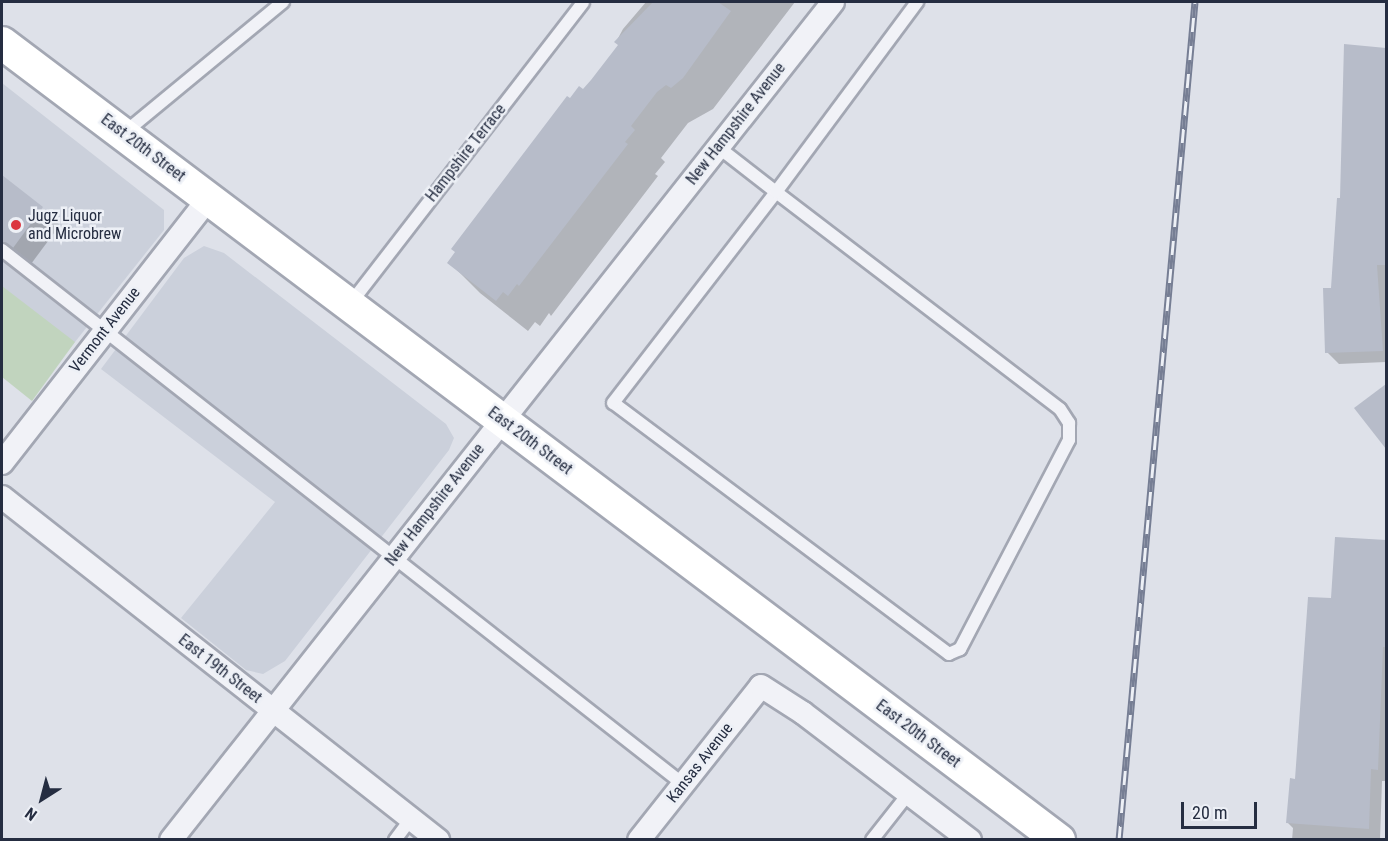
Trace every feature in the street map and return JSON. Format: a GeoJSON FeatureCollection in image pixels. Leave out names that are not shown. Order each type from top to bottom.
{"type":"FeatureCollection","features":[{"type":"Feature","properties":{"kind":"main road","name":"East 20th Street"},"geometry":{"type":"LineString","coordinates":[[2,43],[1059,840]]}},
{"type":"Feature","properties":{"kind":"street","name":"New Hampshire Avenue"},"geometry":{"type":"LineString","coordinates":[[171,840],[833,2]]}},
{"type":"Feature","properties":{"kind":"street","name":"Vermont Avenue"},"geometry":{"type":"LineString","coordinates":[[2,464],[209,198]]}},
{"type":"Feature","properties":{"kind":"street","name":"East 19th Street"},"geometry":{"type":"LineString","coordinates":[[2,497],[438,840]]}},
{"type":"Feature","properties":{"kind":"street","name":"Kansas Avenue"},"geometry":{"type":"LineString","coordinates":[[639,840],[761,686],[803,713],[909,793]]}},
{"type":"Feature","properties":{"kind":"street"},"geometry":{"type":"LineString","coordinates":[[909,793],[970,840]]}},
{"type":"Feature","properties":{"kind":"lane"},"geometry":{"type":"LineString","coordinates":[[124,133],[283,2]]}},
{"type":"Feature","properties":{"kind":"lane","name":"Hampshire Terrace"},"geometry":{"type":"LineString","coordinates":[[350,304],[583,2]]}},
{"type":"Feature","properties":{"kind":"lane"},"geometry":{"type":"LineString","coordinates":[[718,147],[776,192],[1060,410],[1069,423],[1069,440],[960,649],[949,654],[613,403],[776,192],[917,2]]}},
{"type":"Feature","properties":{"kind":"lane"},"geometry":{"type":"LineString","coordinates":[[2,250],[683,784]]}},
{"type":"Feature","properties":{"kind":"lane"},"geometry":{"type":"LineString","coordinates":[[872,840],[909,793]]}},
{"type":"Feature","properties":{"kind":"lane"},"geometry":{"type":"LineString","coordinates":[[395,840],[411,819]]}},
{"type":"Feature","properties":{"kind":"shaded area"},"geometry":{"type":"Polygon","coordinates":[[[2,83],[164,210],[164,230],[71,347],[2,292],[2,83]]]}},
{"type":"Feature","properties":{"kind":"shaded area"},"geometry":{"type":"Polygon","coordinates":[[[204,246],[224,253],[446,424],[454,438],[449,450],[285,661],[263,674],[246,670],[181,618],[275,502],[101,369],[184,258],[204,246]]]}},
{"type":"Feature","properties":{"kind":"green space"},"geometry":{"type":"Polygon","coordinates":[[[2,286],[75,342],[32,401],[2,377],[2,286]]]}},
{"type":"Feature","properties":{"kind":"building"},"geometry":{"type":"Polygon","coordinates":[[[653,2],[718,2],[731,11],[683,78],[671,88],[666,85],[657,92],[631,126],[635,130],[625,142],[628,144],[519,286],[517,284],[508,296],[503,292],[496,301],[447,263],[455,252],[451,249],[567,96],[570,98],[579,86],[583,89],[618,45],[614,42],[653,2]]]}},
{"type":"Feature","properties":{"kind":"building"},"geometry":{"type":"Polygon","coordinates":[[[1344,44],[1386,48],[1386,265],[1377,265],[1383,351],[1325,353],[1323,288],[1331,288],[1337,198],[1340,198],[1344,44]]]}},
{"type":"Feature","properties":{"kind":"building","name":"Jugz Liquor and Microbrew"},"geometry":{"type":"Polygon","coordinates":[[[2,175],[43,207],[13,248],[2,242],[2,175]]]}},
{"type":"Feature","properties":{"kind":"building"},"geometry":{"type":"Polygon","coordinates":[[[1386,384],[1386,449],[1354,408],[1386,384]]]}},
{"type":"Feature","properties":{"kind":"building"},"geometry":{"type":"Polygon","coordinates":[[[1335,537],[1386,540],[1386,647],[1383,647],[1378,770],[1371,769],[1369,829],[1286,823],[1290,778],[1295,779],[1308,597],[1331,598],[1335,537]]]}},
{"type":"Feature","properties":{"kind":"railway"},"geometry":{"type":"LineString","coordinates":[[1119,840],[1195,2]]}},
{"type":"Feature","properties":{"kind":"place","name":"Jugz Liquor and Microbrew"},"geometry":{"type":"Point","coordinates":[16,225]}}]}
